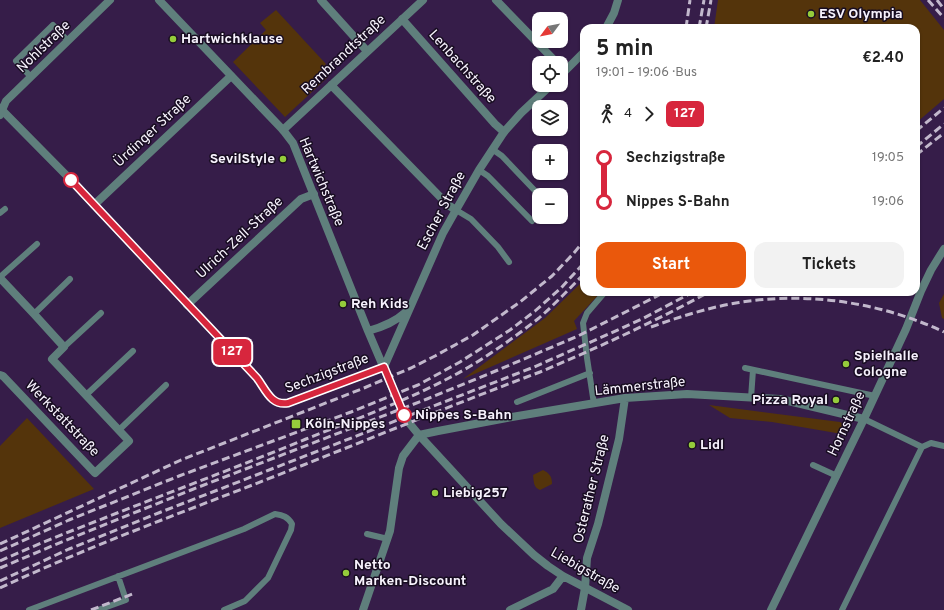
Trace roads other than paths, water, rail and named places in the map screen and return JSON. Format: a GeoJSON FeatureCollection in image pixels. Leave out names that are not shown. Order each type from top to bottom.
{"type":"FeatureCollection","features":[{"type":"Feature","properties":{"kind":"street","name":"Nohlstraße"},"geometry":{"type":"LineString","coordinates":[[1,111],[6,101],[110,0]]}},
{"type":"Feature","properties":{"kind":"street","name":"Hartwichstraße"},"geometry":{"type":"LineString","coordinates":[[159,0],[283,130],[293,143],[368,331],[384,367]]}},
{"type":"Feature","properties":{"kind":"street"},"geometry":{"type":"LineString","coordinates":[[321,0],[367,51]]}},
{"type":"Feature","properties":{"kind":"street","name":"Rembrandtstraße"},"geometry":{"type":"LineString","coordinates":[[283,130],[423,0]]}},
{"type":"Feature","properties":{"kind":"street"},"geometry":{"type":"LineString","coordinates":[[496,0],[550,56]]}},
{"type":"Feature","properties":{"kind":"street"},"geometry":{"type":"LineString","coordinates":[[610,24],[618,0]]}},
{"type":"Feature","properties":{"kind":"street","name":"Lenbachstraße"},"geometry":{"type":"LineString","coordinates":[[402,19],[495,124],[504,132]]}},
{"type":"Feature","properties":{"kind":"street"},"geometry":{"type":"LineString","coordinates":[[568,66],[580,55]]}},
{"type":"Feature","properties":{"kind":"street","name":"Ürdinger Straße"},"geometry":{"type":"LineString","coordinates":[[94,205],[231,76]]}},
{"type":"Feature","properties":{"kind":"street"},"geometry":{"type":"LineString","coordinates":[[331,85],[448,205],[456,210]]}},
{"type":"Feature","properties":{"kind":"street","name":"Escher Straße"},"geometry":{"type":"LineString","coordinates":[[384,367],[443,233],[479,170],[504,132],[544,92]]}},
{"type":"Feature","properties":{"kind":"street","name":"Sechzigstraße"},"geometry":{"type":"LineString","coordinates":[[1,111],[71,180],[257,378],[272,400],[285,404],[384,367]]}},
{"type":"Feature","properties":{"kind":"street","name":"Ulrich-Zell-Straße"},"geometry":{"type":"LineString","coordinates":[[187,305],[301,199],[314,194]]}},
{"type":"Feature","properties":{"kind":"street","name":"Hornstraße"},"geometry":{"type":"LineString","coordinates":[[920,294],[931,270],[944,249]]}},
{"type":"Feature","properties":{"kind":"street"},"geometry":{"type":"LineString","coordinates":[[0,278],[64,347]]}},
{"type":"Feature","properties":{"kind":"street","name":"Hornstraße"},"geometry":{"type":"LineString","coordinates":[[771,610],[875,396],[906,329],[919,296]]}},
{"type":"Feature","properties":{"kind":"street"},"geometry":{"type":"LineString","coordinates":[[368,331],[391,323],[409,309]]}},
{"type":"Feature","properties":{"kind":"street","name":"Werkstattstraße"},"geometry":{"type":"LineString","coordinates":[[0,375],[3,376],[95,473],[129,441],[52,359],[64,347]]}},
{"type":"Feature","properties":{"kind":"street","name":"Liebigstraße"},"geometry":{"type":"LineString","coordinates":[[384,367],[405,418],[419,436],[501,524],[548,566],[563,576],[628,610]]}},
{"type":"Feature","properties":{"kind":"street","name":"Lämmerstraße"},"geometry":{"type":"LineString","coordinates":[[419,436],[512,417],[625,398],[687,394],[780,399],[864,419]]}},
{"type":"Feature","properties":{"kind":"street","name":"Osterather Straße"},"geometry":{"type":"LineString","coordinates":[[581,610],[586,588],[587,558],[598,524],[617,447],[625,398]]}},
{"type":"Feature","properties":{"kind":"street"},"geometry":{"type":"LineString","coordinates":[[363,610],[388,539],[399,468],[403,456],[419,436]]}},
{"type":"Feature","properties":{"kind":"street"},"geometry":{"type":"LineString","coordinates":[[510,610],[553,589],[563,576]]}},
{"type":"Feature","properties":{"kind":"lane"},"geometry":{"type":"LineString","coordinates":[[31,77],[16,61],[53,25],[68,41]]}},
{"type":"Feature","properties":{"kind":"lane"},"geometry":{"type":"LineString","coordinates":[[492,149],[502,156],[532,188]]}},
{"type":"Feature","properties":{"kind":"lane"},"geometry":{"type":"LineString","coordinates":[[479,170],[488,176],[532,221]]}},
{"type":"Feature","properties":{"kind":"lane"},"geometry":{"type":"LineString","coordinates":[[456,210],[471,219],[498,247],[509,262]]}},
{"type":"Feature","properties":{"kind":"lane"},"geometry":{"type":"LineString","coordinates":[[0,278],[37,244]]}},
{"type":"Feature","properties":{"kind":"lane"},"geometry":{"type":"LineString","coordinates":[[34,314],[70,279]]}},
{"type":"Feature","properties":{"kind":"lane"},"geometry":{"type":"LineString","coordinates":[[594,404],[583,323],[587,313],[602,296]]}},
{"type":"Feature","properties":{"kind":"lane","name":"Werkstattstraße"},"geometry":{"type":"LineString","coordinates":[[64,347],[101,313]]}},
{"type":"Feature","properties":{"kind":"lane"},"geometry":{"type":"LineString","coordinates":[[86,395],[133,351]]}},
{"type":"Feature","properties":{"kind":"lane"},"geometry":{"type":"LineString","coordinates":[[746,368],[875,396]]}},
{"type":"Feature","properties":{"kind":"lane"},"geometry":{"type":"LineString","coordinates":[[750,398],[753,370]]}},
{"type":"Feature","properties":{"kind":"lane"},"geometry":{"type":"LineString","coordinates":[[517,402],[590,373]]}},
{"type":"Feature","properties":{"kind":"lane"},"geometry":{"type":"LineString","coordinates":[[119,430],[166,385]]}},
{"type":"Feature","properties":{"kind":"lane"},"geometry":{"type":"LineString","coordinates":[[864,419],[922,447],[932,444],[944,446]]}},
{"type":"Feature","properties":{"kind":"lane"},"geometry":{"type":"LineString","coordinates":[[842,610],[922,447]]}},
{"type":"Feature","properties":{"kind":"lane"},"geometry":{"type":"LineString","coordinates":[[813,465],[837,476]]}},
{"type":"Feature","properties":{"kind":"lane"},"geometry":{"type":"LineString","coordinates":[[29,610],[244,529],[276,514],[288,518],[292,524],[291,530],[268,578],[245,601],[224,610]]}},
{"type":"Feature","properties":{"kind":"lane"},"geometry":{"type":"LineString","coordinates":[[367,534],[388,539]]}},
{"type":"Feature","properties":{"kind":"lane"},"geometry":{"type":"LineString","coordinates":[[98,610],[126,600],[118,576]]}},
{"type":"Feature","properties":{"kind":"railway"},"geometry":{"type":"LineString","coordinates":[[687,24],[690,0]]}},
{"type":"Feature","properties":{"kind":"railway"},"geometry":{"type":"LineString","coordinates":[[700,24],[704,0]]}},
{"type":"Feature","properties":{"kind":"railway"},"geometry":{"type":"LineString","coordinates":[[707,24],[711,0]]}},
{"type":"Feature","properties":{"kind":"railway"},"geometry":{"type":"LineString","coordinates":[[928,0],[944,18]]}},
{"type":"Feature","properties":{"kind":"railway"},"geometry":{"type":"LineString","coordinates":[[937,0],[944,9]]}},
{"type":"Feature","properties":{"kind":"railway"},"geometry":{"type":"LineString","coordinates":[[920,128],[944,108]]}},
{"type":"Feature","properties":{"kind":"railway"},"geometry":{"type":"LineString","coordinates":[[920,144],[944,124]]}},
{"type":"Feature","properties":{"kind":"railway"},"geometry":{"type":"LineString","coordinates":[[920,152],[944,133]]}},
{"type":"Feature","properties":{"kind":"railway"},"geometry":{"type":"LineString","coordinates":[[0,544],[181,460],[364,388],[435,356],[473,335],[520,302],[552,276],[580,246]]}},
{"type":"Feature","properties":{"kind":"railway"},"geometry":{"type":"LineString","coordinates":[[0,551],[69,520],[179,476],[351,412],[418,385],[460,362],[510,330],[535,311],[561,288],[580,267]]}},
{"type":"Feature","properties":{"kind":"railway"},"geometry":{"type":"LineString","coordinates":[[0,561],[26,549],[360,418],[432,387],[472,365],[539,318],[580,278]]}},
{"type":"Feature","properties":{"kind":"railway"},"geometry":{"type":"LineString","coordinates":[[0,568],[191,490],[498,370],[578,336],[657,296]]}},
{"type":"Feature","properties":{"kind":"railway"},"geometry":{"type":"LineString","coordinates":[[0,581],[69,549],[161,512],[534,367],[644,318],[685,296]]}},
{"type":"Feature","properties":{"kind":"railway"},"geometry":{"type":"LineString","coordinates":[[0,588],[127,534],[540,372],[583,354],[701,296]]}},
{"type":"Feature","properties":{"kind":"railway"},"geometry":{"type":"LineString","coordinates":[[651,327],[714,307],[736,303],[789,298],[816,299],[869,306],[920,322],[944,332]]}},
{"type":"Feature","properties":{"kind":"railway"},"geometry":{"type":"LineString","coordinates":[[91,610],[135,593]]}},
{"type":"Feature","properties":{"kind":"place","name":"ESV Olympia"},"geometry":{"type":"Point","coordinates":[811,14]}},
{"type":"Feature","properties":{"kind":"place","name":"Hartwichklause"},"geometry":{"type":"Point","coordinates":[173,39]}},
{"type":"Feature","properties":{"kind":"place","name":"SevilStyle"},"geometry":{"type":"Point","coordinates":[283,159]}},
{"type":"Feature","properties":{"kind":"place","name":"Reh Kids"},"geometry":{"type":"Point","coordinates":[343,304]}},
{"type":"Feature","properties":{"kind":"place","name":"Spielhalle Cologne"},"geometry":{"type":"Point","coordinates":[846,364]}},
{"type":"Feature","properties":{"kind":"place","name":"Pizza Royal"},"geometry":{"type":"Point","coordinates":[836,400]}},
{"type":"Feature","properties":{"kind":"place","name":"Nippes S-Bahn"},"geometry":{"type":"Point","coordinates":[404,415]}},
{"type":"Feature","properties":{"kind":"place","name":"Köln-Nippes"},"geometry":{"type":"Point","coordinates":[296,424]}},
{"type":"Feature","properties":{"kind":"place","name":"Lidl"},"geometry":{"type":"Point","coordinates":[692,445]}},
{"type":"Feature","properties":{"kind":"place","name":"Liebig257"},"geometry":{"type":"Point","coordinates":[435,493]}},
{"type":"Feature","properties":{"kind":"place","name":"Netto Marken-Discount"},"geometry":{"type":"Point","coordinates":[346,573]}}]}
